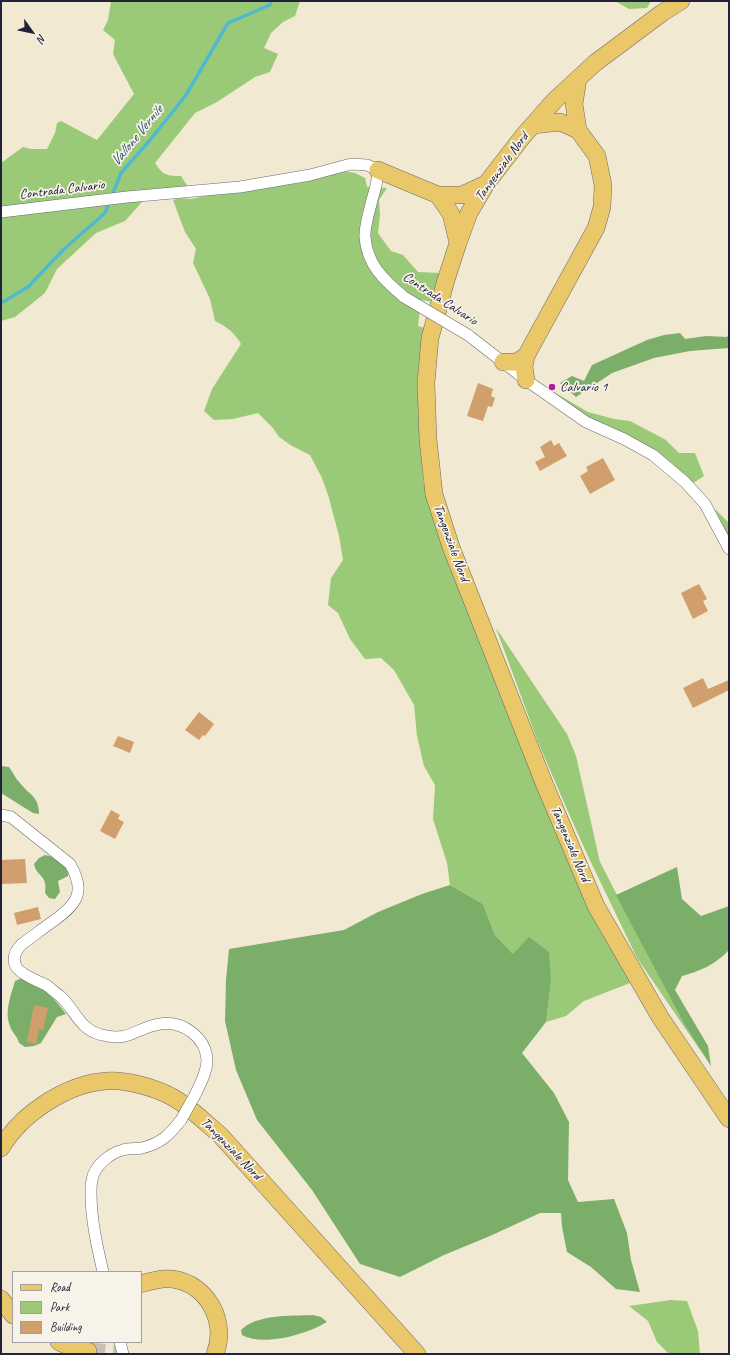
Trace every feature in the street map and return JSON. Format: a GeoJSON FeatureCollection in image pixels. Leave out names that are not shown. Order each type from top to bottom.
{"type":"FeatureCollection","features":[{"type":"Feature","properties":{"kind":"main road","name":"Tangenziale Nord"},"geometry":{"type":"LineString","coordinates":[[681,1],[662,12],[595,62],[555,100],[506,157],[486,184],[469,213],[446,280],[430,338],[426,383],[428,439],[434,494],[451,547],[544,783],[596,906],[660,1017],[729,1119]]}},
{"type":"Feature","properties":{"kind":"main road"},"geometry":{"type":"LineString","coordinates":[[578,79],[574,104],[578,130]]}},
{"type":"Feature","properties":{"kind":"main road"},"geometry":{"type":"LineString","coordinates":[[526,380],[524,367],[526,356],[596,228],[602,207],[603,185],[598,156],[578,130],[560,122],[533,125]]}},
{"type":"Feature","properties":{"kind":"main road"},"geometry":{"type":"LineString","coordinates":[[378,170],[438,195],[462,195],[486,184]]}},
{"type":"Feature","properties":{"kind":"main road"},"geometry":{"type":"LineString","coordinates":[[438,195],[451,214],[458,243]]}},
{"type":"Feature","properties":{"kind":"main road"},"geometry":{"type":"LineString","coordinates":[[503,362],[517,362],[526,356]]}},
{"type":"Feature","properties":{"kind":"main road","name":"Tangenziale Nord"},"geometry":{"type":"LineString","coordinates":[[1,1148],[7,1138],[25,1119],[49,1100],[92,1083],[117,1081],[143,1085],[173,1097],[194,1112],[221,1136],[417,1354]]}},
{"type":"Feature","properties":{"kind":"main road"},"geometry":{"type":"LineString","coordinates":[[142,1284],[162,1279],[172,1279],[192,1286],[200,1292],[210,1304],[217,1318],[219,1338],[214,1354]]}},
{"type":"Feature","properties":{"kind":"main road"},"geometry":{"type":"LineString","coordinates":[[1,1299],[12,1314]]}},
{"type":"Feature","properties":{"kind":"main road"},"geometry":{"type":"LineString","coordinates":[[60,1343],[73,1348],[88,1351]]}},
{"type":"Feature","properties":{"kind":"street","name":"Contrada Calvario"},"geometry":{"type":"LineString","coordinates":[[1,212],[127,197],[240,187],[310,175],[351,164],[367,165],[378,170],[378,180],[372,199],[365,236],[368,252],[374,267],[382,278],[404,297],[468,335],[526,380],[586,422],[624,439],[653,455],[685,482],[705,504],[729,549]]}},
{"type":"Feature","properties":{"kind":"street"},"geometry":{"type":"LineString","coordinates":[[1,815],[11,817],[70,864],[78,882],[78,894],[75,903],[68,911],[17,949],[14,955],[15,964],[18,970],[46,985],[62,998],[82,1024],[90,1030],[113,1037],[123,1037],[160,1024],[173,1024],[184,1027],[197,1036],[205,1050],[207,1062],[204,1074],[195,1095],[180,1120],[168,1135],[154,1144],[141,1148],[123,1150],[107,1157],[98,1166],[92,1180],[91,1201],[95,1237],[103,1271]]}},
{"type":"Feature","properties":{"kind":"street"},"geometry":{"type":"LineString","coordinates":[[120,1343],[123,1354]]}},
{"type":"Feature","properties":{"kind":"green space"},"geometry":{"type":"Polygon","coordinates":[[[111,1],[300,1],[295,16],[283,22],[271,33],[264,48],[278,54],[270,72],[255,77],[217,102],[195,113],[155,163],[165,174],[181,176],[188,187],[150,193],[125,221],[96,233],[57,269],[45,293],[15,317],[1,321],[1,163],[23,147],[31,149],[47,149],[55,133],[57,123],[61,121],[97,140],[134,94],[113,54],[115,40],[103,30],[108,20],[111,1]]]}},
{"type":"Feature","properties":{"kind":"green space"},"geometry":{"type":"Polygon","coordinates":[[[615,1],[651,1],[647,8],[629,9],[615,1]]]}},
{"type":"Feature","properties":{"kind":"green space"},"geometry":{"type":"Polygon","coordinates":[[[344,171],[355,173],[365,178],[367,187],[387,188],[379,200],[380,215],[378,233],[391,251],[403,255],[418,272],[440,273],[434,302],[421,300],[418,326],[428,329],[422,429],[423,481],[459,583],[590,907],[630,983],[584,1001],[566,1016],[546,1022],[551,982],[513,954],[495,935],[483,904],[450,885],[447,863],[433,819],[435,785],[424,766],[417,736],[414,705],[394,670],[381,658],[365,659],[350,639],[338,613],[328,605],[331,578],[343,560],[339,536],[329,498],[322,478],[310,455],[292,446],[279,437],[273,428],[258,413],[233,419],[214,420],[204,411],[212,389],[241,344],[230,330],[215,321],[210,299],[193,263],[196,249],[185,232],[173,200],[180,198],[191,199],[219,193],[299,183],[344,171]]]}},
{"type":"Feature","properties":{"kind":"green space"},"geometry":{"type":"Polygon","coordinates":[[[680,333],[685,339],[706,336],[727,337],[729,333],[729,348],[690,351],[654,358],[612,373],[576,397],[560,383],[572,376],[584,381],[592,365],[647,340],[664,335],[680,333]]]}},
{"type":"Feature","properties":{"kind":"green space"},"geometry":{"type":"Polygon","coordinates":[[[552,391],[588,412],[614,419],[630,421],[666,440],[679,453],[695,453],[704,476],[692,484],[614,432],[550,395],[552,391]]]}},
{"type":"Feature","properties":{"kind":"green space"},"geometry":{"type":"Polygon","coordinates":[[[715,509],[729,523],[729,540],[715,509]]]}},
{"type":"Feature","properties":{"kind":"green space"},"geometry":{"type":"Polygon","coordinates":[[[496,628],[567,734],[576,756],[600,862],[684,1024],[711,1066],[637,958],[587,854],[538,742],[496,628]]]}},
{"type":"Feature","properties":{"kind":"green space"},"geometry":{"type":"Polygon","coordinates":[[[1,766],[9,767],[18,781],[33,796],[39,808],[39,814],[33,813],[1,793],[1,766]]]}},
{"type":"Feature","properties":{"kind":"green space"},"geometry":{"type":"Polygon","coordinates":[[[45,855],[53,857],[68,867],[68,876],[58,881],[60,892],[55,899],[49,898],[45,893],[46,887],[44,879],[37,872],[34,864],[39,858],[45,855]]]}},
{"type":"Feature","properties":{"kind":"green space"},"geometry":{"type":"Polygon","coordinates":[[[677,867],[682,899],[701,916],[729,906],[729,950],[718,960],[708,966],[696,972],[682,976],[675,990],[708,1046],[711,1066],[684,1024],[616,895],[677,867]]]}},
{"type":"Feature","properties":{"kind":"green space"},"geometry":{"type":"Polygon","coordinates":[[[450,885],[483,904],[495,935],[513,954],[529,937],[549,952],[551,982],[546,1022],[522,1053],[554,1093],[569,1122],[568,1180],[578,1202],[614,1199],[627,1233],[631,1260],[640,1292],[616,1289],[591,1267],[567,1252],[561,1213],[540,1213],[444,1255],[400,1277],[360,1264],[312,1190],[257,1120],[236,1070],[225,1021],[226,980],[229,949],[344,930],[378,912],[422,894],[450,885]]]}},
{"type":"Feature","properties":{"kind":"green space"},"geometry":{"type":"Polygon","coordinates":[[[22,978],[35,984],[47,993],[66,1014],[57,1017],[41,1043],[34,1046],[25,1047],[19,1043],[8,1021],[8,1009],[15,981],[22,978]]]}},
{"type":"Feature","properties":{"kind":"green space"},"geometry":{"type":"Polygon","coordinates":[[[671,1300],[687,1301],[698,1331],[700,1354],[669,1354],[657,1342],[648,1321],[629,1306],[671,1300]]]}},
{"type":"Feature","properties":{"kind":"green space"},"geometry":{"type":"Polygon","coordinates":[[[313,1315],[321,1317],[327,1322],[308,1331],[285,1338],[262,1340],[242,1335],[241,1330],[256,1321],[265,1318],[313,1315]]]}},
{"type":"Feature","properties":{"kind":"building"},"geometry":{"type":"Polygon","coordinates":[[[478,383],[493,389],[491,396],[495,398],[492,407],[488,406],[483,421],[467,416],[478,383]]]}},
{"type":"Feature","properties":{"kind":"building"},"geometry":{"type":"Polygon","coordinates":[[[551,440],[554,446],[559,443],[567,456],[540,471],[535,462],[545,457],[540,447],[551,440]]]}},
{"type":"Feature","properties":{"kind":"building"},"geometry":{"type":"Polygon","coordinates":[[[603,458],[615,480],[590,494],[580,476],[588,471],[586,467],[603,458]]]}},
{"type":"Feature","properties":{"kind":"building"},"geometry":{"type":"Polygon","coordinates":[[[699,584],[707,599],[703,601],[708,611],[693,619],[681,593],[699,584]]]}},
{"type":"Feature","properties":{"kind":"building"},"geometry":{"type":"Polygon","coordinates":[[[703,678],[708,689],[729,680],[729,690],[693,708],[683,688],[703,678]]]}},
{"type":"Feature","properties":{"kind":"building"},"geometry":{"type":"Polygon","coordinates":[[[199,712],[214,724],[205,736],[203,735],[199,740],[185,730],[199,712]]]}},
{"type":"Feature","properties":{"kind":"building"},"geometry":{"type":"Polygon","coordinates":[[[118,736],[134,742],[130,753],[113,746],[118,736]]]}},
{"type":"Feature","properties":{"kind":"building"},"geometry":{"type":"Polygon","coordinates":[[[111,810],[120,815],[118,819],[124,822],[115,839],[100,831],[111,810]]]}},
{"type":"Feature","properties":{"kind":"building"},"geometry":{"type":"Polygon","coordinates":[[[25,859],[27,883],[2,884],[1,860],[25,859]]]}},
{"type":"Feature","properties":{"kind":"building"},"geometry":{"type":"Polygon","coordinates":[[[38,907],[41,919],[17,925],[14,913],[38,907]]]}},
{"type":"Feature","properties":{"kind":"building"},"geometry":{"type":"Polygon","coordinates":[[[34,1005],[48,1008],[43,1030],[39,1029],[36,1044],[27,1042],[34,1005]]]}},
{"type":"Feature","properties":{"kind":"waterway","name":"Vallone Vernile"},"geometry":{"type":"LineString","coordinates":[[1,303],[28,287],[63,250],[105,213],[121,173],[151,139],[186,95],[228,23],[270,5],[271,1]]}},
{"type":"Feature","properties":{"kind":"tunnel"},"geometry":{"type":"LineString","coordinates":[[88,1351],[120,1354]]}},
{"type":"Feature","properties":{"kind":"place","name":"Calvario 1"},"geometry":{"type":"Point","coordinates":[552,387]}}]}
